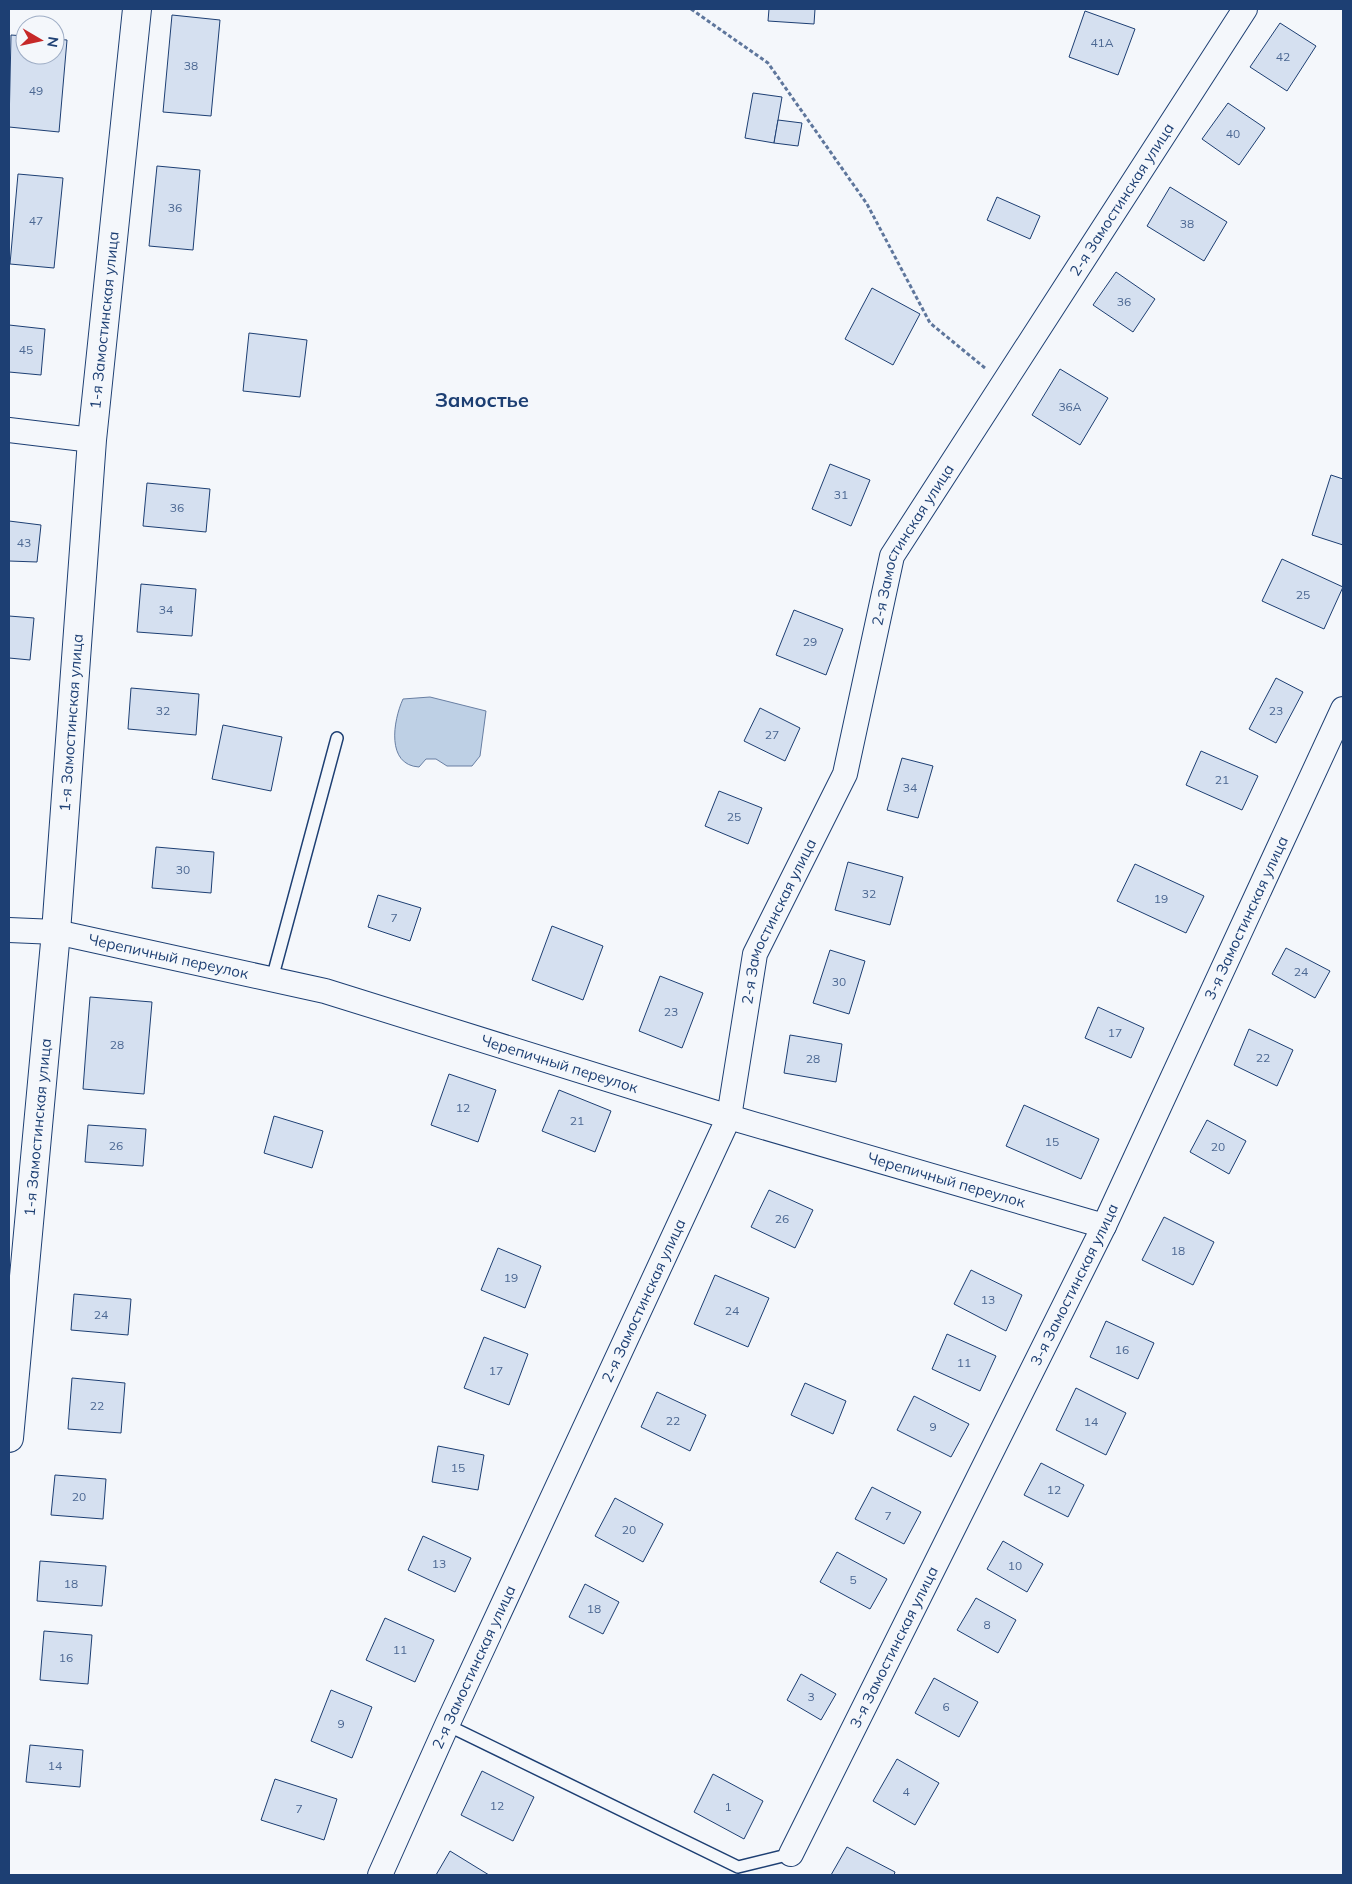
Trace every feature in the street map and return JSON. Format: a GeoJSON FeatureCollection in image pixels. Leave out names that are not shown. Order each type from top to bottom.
{"type":"FeatureCollection","features":[{"type":"Feature","properties":{"kind":"street","name":"1-я Замостинская улица"},"geometry":{"type":"LineString","coordinates":[[9,1438],[56,932],[92,440],[137,9]]}},
{"type":"Feature","properties":{"kind":"street","name":"2-я Замостинская улица"},"geometry":{"type":"LineString","coordinates":[[380,1875],[446,1725],[729,1117],[755,954],[845,774],[892,556],[1244,9]]}},
{"type":"Feature","properties":{"kind":"street"},"geometry":{"type":"LineString","coordinates":[[9,430],[92,440]]}},
{"type":"Feature","properties":{"kind":"street","name":"3-я Замостинская улица"},"geometry":{"type":"LineString","coordinates":[[791,1854],[1104,1226],[1343,709]]}},
{"type":"Feature","properties":{"kind":"street","name":"Черепичный переулок"},"geometry":{"type":"LineString","coordinates":[[9,930],[56,932],[325,991],[729,1117],[1104,1226]]}},
{"type":"Feature","properties":{"kind":"lane"},"geometry":{"type":"LineString","coordinates":[[272,979],[337,738]]}},
{"type":"Feature","properties":{"kind":"lane"},"geometry":{"type":"LineString","coordinates":[[446,1725],[738,1867],[791,1854]]}},
{"type":"Feature","properties":{"kind":"path"},"geometry":{"type":"LineString","coordinates":[[691,9],[768,63],[867,204],[930,323],[1003,382]]}},
{"type":"Feature","properties":{"kind":"water"},"geometry":{"type":"Polygon","coordinates":[[[430,697],[486,711],[480,756],[472,766],[447,766],[436,759],[426,759],[419,767],[408,764],[401,759],[397,750],[395,730],[399,708],[403,699],[430,697]]]}},
{"type":"Feature","properties":{"kind":"building"},"geometry":{"type":"Polygon","coordinates":[[[769,9],[815,9],[814,24],[768,21],[769,9]]]}},
{"type":"Feature","properties":{"kind":"building"},"geometry":{"type":"Polygon","coordinates":[[[1085,11],[1135,29],[1118,75],[1069,57],[1085,11]]]}},
{"type":"Feature","properties":{"kind":"building"},"geometry":{"type":"Polygon","coordinates":[[[172,15],[220,20],[211,116],[163,112],[172,15]]]}},
{"type":"Feature","properties":{"kind":"building"},"geometry":{"type":"Polygon","coordinates":[[[1280,23],[1316,46],[1287,91],[1250,67],[1280,23]]]}},
{"type":"Feature","properties":{"kind":"building"},"geometry":{"type":"Polygon","coordinates":[[[11,35],[15,35],[15,65],[65,65],[59,132],[9,127],[11,35]]]}},
{"type":"Feature","properties":{"kind":"building"},"geometry":{"type":"Polygon","coordinates":[[[65,40],[67,40],[65,63],[65,40]]]}},
{"type":"Feature","properties":{"kind":"building"},"geometry":{"type":"Polygon","coordinates":[[[753,93],[782,97],[774,143],[745,138],[753,93]]]}},
{"type":"Feature","properties":{"kind":"building"},"geometry":{"type":"Polygon","coordinates":[[[1228,103],[1265,128],[1239,165],[1202,139],[1228,103]]]}},
{"type":"Feature","properties":{"kind":"building"},"geometry":{"type":"Polygon","coordinates":[[[778,120],[802,123],[798,146],[774,143],[778,120]]]}},
{"type":"Feature","properties":{"kind":"building"},"geometry":{"type":"Polygon","coordinates":[[[157,166],[200,170],[193,250],[149,246],[157,166]]]}},
{"type":"Feature","properties":{"kind":"building"},"geometry":{"type":"Polygon","coordinates":[[[18,174],[63,178],[54,268],[10,264],[18,174]]]}},
{"type":"Feature","properties":{"kind":"building"},"geometry":{"type":"Polygon","coordinates":[[[1170,187],[1227,222],[1204,261],[1147,226],[1170,187]]]}},
{"type":"Feature","properties":{"kind":"building"},"geometry":{"type":"Polygon","coordinates":[[[997,197],[1040,216],[1030,239],[987,220],[997,197]]]}},
{"type":"Feature","properties":{"kind":"building"},"geometry":{"type":"Polygon","coordinates":[[[1116,272],[1155,299],[1133,332],[1093,305],[1116,272]]]}},
{"type":"Feature","properties":{"kind":"building"},"geometry":{"type":"Polygon","coordinates":[[[872,288],[920,314],[893,365],[845,339],[872,288]]]}},
{"type":"Feature","properties":{"kind":"building"},"geometry":{"type":"Polygon","coordinates":[[[9,325],[45,329],[41,375],[9,372],[9,325]]]}},
{"type":"Feature","properties":{"kind":"building"},"geometry":{"type":"Polygon","coordinates":[[[249,333],[307,340],[300,397],[243,391],[249,333]]]}},
{"type":"Feature","properties":{"kind":"building"},"geometry":{"type":"Polygon","coordinates":[[[1060,369],[1108,398],[1080,445],[1032,415],[1060,369]]]}},
{"type":"Feature","properties":{"kind":"building"},"geometry":{"type":"Polygon","coordinates":[[[830,464],[870,480],[851,526],[812,509],[830,464]]]}},
{"type":"Feature","properties":{"kind":"building"},"geometry":{"type":"Polygon","coordinates":[[[1331,475],[1343,479],[1343,545],[1312,535],[1331,475]]]}},
{"type":"Feature","properties":{"kind":"building"},"geometry":{"type":"Polygon","coordinates":[[[147,483],[210,489],[206,532],[143,526],[147,483]]]}},
{"type":"Feature","properties":{"kind":"building"},"geometry":{"type":"Polygon","coordinates":[[[9,521],[41,525],[37,562],[9,561],[9,521]]]}},
{"type":"Feature","properties":{"kind":"building"},"geometry":{"type":"Polygon","coordinates":[[[1282,559],[1343,587],[1324,629],[1262,601],[1282,559]]]}},
{"type":"Feature","properties":{"kind":"building"},"geometry":{"type":"Polygon","coordinates":[[[141,584],[196,589],[192,636],[137,632],[141,584]]]}},
{"type":"Feature","properties":{"kind":"building"},"geometry":{"type":"Polygon","coordinates":[[[794,610],[843,629],[826,675],[776,655],[794,610]]]}},
{"type":"Feature","properties":{"kind":"building"},"geometry":{"type":"Polygon","coordinates":[[[9,616],[34,618],[30,660],[9,658],[9,616]]]}},
{"type":"Feature","properties":{"kind":"building"},"geometry":{"type":"Polygon","coordinates":[[[1276,678],[1303,692],[1276,743],[1249,729],[1276,678]]]}},
{"type":"Feature","properties":{"kind":"building"},"geometry":{"type":"Polygon","coordinates":[[[131,688],[199,694],[196,735],[128,729],[131,688]]]}},
{"type":"Feature","properties":{"kind":"building"},"geometry":{"type":"Polygon","coordinates":[[[760,708],[800,728],[785,761],[744,741],[760,708]]]}},
{"type":"Feature","properties":{"kind":"building"},"geometry":{"type":"Polygon","coordinates":[[[223,725],[282,737],[271,791],[212,779],[223,725]]]}},
{"type":"Feature","properties":{"kind":"building"},"geometry":{"type":"Polygon","coordinates":[[[1201,751],[1258,776],[1242,810],[1186,785],[1201,751]]]}},
{"type":"Feature","properties":{"kind":"building"},"geometry":{"type":"Polygon","coordinates":[[[902,758],[933,766],[918,818],[887,810],[902,758]]]}},
{"type":"Feature","properties":{"kind":"building"},"geometry":{"type":"Polygon","coordinates":[[[719,791],[762,808],[748,844],[705,826],[719,791]]]}},
{"type":"Feature","properties":{"kind":"building"},"geometry":{"type":"Polygon","coordinates":[[[156,847],[214,852],[211,893],[152,888],[156,847]]]}},
{"type":"Feature","properties":{"kind":"building"},"geometry":{"type":"Polygon","coordinates":[[[848,862],[903,877],[890,925],[835,910],[848,862]]]}},
{"type":"Feature","properties":{"kind":"building"},"geometry":{"type":"Polygon","coordinates":[[[1135,864],[1204,896],[1186,933],[1117,901],[1135,864]]]}},
{"type":"Feature","properties":{"kind":"building"},"geometry":{"type":"Polygon","coordinates":[[[378,895],[421,908],[410,941],[368,927],[378,895]]]}},
{"type":"Feature","properties":{"kind":"building"},"geometry":{"type":"Polygon","coordinates":[[[552,926],[603,946],[583,1000],[532,980],[552,926]]]}},
{"type":"Feature","properties":{"kind":"building"},"geometry":{"type":"Polygon","coordinates":[[[1286,948],[1330,971],[1315,998],[1272,974],[1286,948]]]}},
{"type":"Feature","properties":{"kind":"building"},"geometry":{"type":"Polygon","coordinates":[[[830,950],[865,961],[849,1014],[813,1003],[830,950]]]}},
{"type":"Feature","properties":{"kind":"building"},"geometry":{"type":"Polygon","coordinates":[[[660,976],[703,993],[682,1048],[639,1031],[660,976]]]}},
{"type":"Feature","properties":{"kind":"building"},"geometry":{"type":"Polygon","coordinates":[[[90,997],[152,1002],[144,1094],[83,1089],[90,997]]]}},
{"type":"Feature","properties":{"kind":"building"},"geometry":{"type":"Polygon","coordinates":[[[1098,1007],[1144,1028],[1131,1058],[1085,1038],[1098,1007]]]}},
{"type":"Feature","properties":{"kind":"building"},"geometry":{"type":"Polygon","coordinates":[[[1249,1029],[1293,1050],[1277,1086],[1234,1065],[1249,1029]]]}},
{"type":"Feature","properties":{"kind":"building"},"geometry":{"type":"Polygon","coordinates":[[[790,1035],[842,1044],[836,1082],[784,1073],[790,1035]]]}},
{"type":"Feature","properties":{"kind":"building"},"geometry":{"type":"Polygon","coordinates":[[[449,1074],[496,1090],[478,1142],[431,1125],[449,1074]]]}},
{"type":"Feature","properties":{"kind":"building"},"geometry":{"type":"Polygon","coordinates":[[[559,1090],[611,1111],[595,1152],[542,1131],[559,1090]]]}},
{"type":"Feature","properties":{"kind":"building"},"geometry":{"type":"Polygon","coordinates":[[[1024,1105],[1099,1139],[1081,1179],[1006,1146],[1024,1105]]]}},
{"type":"Feature","properties":{"kind":"building"},"geometry":{"type":"Polygon","coordinates":[[[274,1116],[323,1131],[312,1168],[264,1153],[274,1116]]]}},
{"type":"Feature","properties":{"kind":"building"},"geometry":{"type":"Polygon","coordinates":[[[1207,1120],[1246,1141],[1229,1174],[1190,1152],[1207,1120]]]}},
{"type":"Feature","properties":{"kind":"building"},"geometry":{"type":"Polygon","coordinates":[[[88,1125],[146,1129],[143,1166],[85,1162],[88,1125]]]}},
{"type":"Feature","properties":{"kind":"building"},"geometry":{"type":"Polygon","coordinates":[[[769,1190],[813,1210],[795,1248],[751,1227],[769,1190]]]}},
{"type":"Feature","properties":{"kind":"building"},"geometry":{"type":"Polygon","coordinates":[[[1164,1217],[1214,1242],[1193,1285],[1142,1260],[1164,1217]]]}},
{"type":"Feature","properties":{"kind":"building"},"geometry":{"type":"Polygon","coordinates":[[[498,1248],[541,1266],[525,1308],[481,1290],[498,1248]]]}},
{"type":"Feature","properties":{"kind":"building"},"geometry":{"type":"Polygon","coordinates":[[[971,1270],[1022,1295],[1006,1331],[954,1304],[971,1270]]]}},
{"type":"Feature","properties":{"kind":"building"},"geometry":{"type":"Polygon","coordinates":[[[715,1275],[769,1298],[748,1347],[694,1324],[715,1275]]]}},
{"type":"Feature","properties":{"kind":"building"},"geometry":{"type":"Polygon","coordinates":[[[74,1294],[131,1299],[128,1335],[71,1330],[74,1294]]]}},
{"type":"Feature","properties":{"kind":"building"},"geometry":{"type":"Polygon","coordinates":[[[1106,1321],[1154,1343],[1138,1379],[1090,1357],[1106,1321]]]}},
{"type":"Feature","properties":{"kind":"building"},"geometry":{"type":"Polygon","coordinates":[[[947,1334],[996,1356],[980,1391],[932,1369],[947,1334]]]}},
{"type":"Feature","properties":{"kind":"building"},"geometry":{"type":"Polygon","coordinates":[[[484,1337],[528,1354],[509,1405],[464,1388],[484,1337]]]}},
{"type":"Feature","properties":{"kind":"building"},"geometry":{"type":"Polygon","coordinates":[[[72,1378],[125,1383],[121,1433],[68,1429],[72,1378]]]}},
{"type":"Feature","properties":{"kind":"building"},"geometry":{"type":"Polygon","coordinates":[[[805,1383],[846,1401],[833,1434],[791,1415],[805,1383]]]}},
{"type":"Feature","properties":{"kind":"building"},"geometry":{"type":"Polygon","coordinates":[[[1076,1388],[1126,1413],[1106,1455],[1056,1430],[1076,1388]]]}},
{"type":"Feature","properties":{"kind":"building"},"geometry":{"type":"Polygon","coordinates":[[[657,1392],[706,1415],[690,1451],[641,1427],[657,1392]]]}},
{"type":"Feature","properties":{"kind":"building"},"geometry":{"type":"Polygon","coordinates":[[[914,1396],[969,1424],[951,1457],[897,1430],[914,1396]]]}},
{"type":"Feature","properties":{"kind":"building"},"geometry":{"type":"Polygon","coordinates":[[[438,1446],[484,1455],[478,1490],[432,1482],[438,1446]]]}},
{"type":"Feature","properties":{"kind":"building"},"geometry":{"type":"Polygon","coordinates":[[[1041,1463],[1084,1485],[1068,1517],[1024,1495],[1041,1463]]]}},
{"type":"Feature","properties":{"kind":"building"},"geometry":{"type":"Polygon","coordinates":[[[55,1475],[106,1479],[103,1519],[51,1515],[55,1475]]]}},
{"type":"Feature","properties":{"kind":"building"},"geometry":{"type":"Polygon","coordinates":[[[872,1487],[921,1512],[904,1544],[855,1519],[872,1487]]]}},
{"type":"Feature","properties":{"kind":"building"},"geometry":{"type":"Polygon","coordinates":[[[615,1498],[663,1524],[643,1562],[595,1536],[615,1498]]]}},
{"type":"Feature","properties":{"kind":"building"},"geometry":{"type":"Polygon","coordinates":[[[423,1536],[471,1558],[455,1592],[408,1570],[423,1536]]]}},
{"type":"Feature","properties":{"kind":"building"},"geometry":{"type":"Polygon","coordinates":[[[1003,1541],[1043,1564],[1027,1592],[987,1569],[1003,1541]]]}},
{"type":"Feature","properties":{"kind":"building"},"geometry":{"type":"Polygon","coordinates":[[[837,1552],[887,1579],[870,1609],[820,1582],[837,1552]]]}},
{"type":"Feature","properties":{"kind":"building"},"geometry":{"type":"Polygon","coordinates":[[[40,1561],[106,1566],[102,1606],[37,1601],[40,1561]]]}},
{"type":"Feature","properties":{"kind":"building"},"geometry":{"type":"Polygon","coordinates":[[[585,1584],[619,1602],[603,1634],[569,1617],[585,1584]]]}},
{"type":"Feature","properties":{"kind":"building"},"geometry":{"type":"Polygon","coordinates":[[[976,1598],[1016,1620],[998,1653],[957,1630],[976,1598]]]}},
{"type":"Feature","properties":{"kind":"building"},"geometry":{"type":"Polygon","coordinates":[[[385,1618],[434,1640],[415,1682],[366,1660],[385,1618]]]}},
{"type":"Feature","properties":{"kind":"building"},"geometry":{"type":"Polygon","coordinates":[[[44,1631],[92,1635],[88,1684],[40,1680],[44,1631]]]}},
{"type":"Feature","properties":{"kind":"building"},"geometry":{"type":"Polygon","coordinates":[[[801,1674],[836,1694],[821,1720],[787,1700],[801,1674]]]}},
{"type":"Feature","properties":{"kind":"building"},"geometry":{"type":"Polygon","coordinates":[[[934,1678],[978,1702],[959,1737],[915,1713],[934,1678]]]}},
{"type":"Feature","properties":{"kind":"building"},"geometry":{"type":"Polygon","coordinates":[[[331,1690],[372,1707],[352,1758],[311,1741],[331,1690]]]}},
{"type":"Feature","properties":{"kind":"building"},"geometry":{"type":"Polygon","coordinates":[[[30,1745],[83,1750],[80,1787],[26,1782],[30,1745]]]}},
{"type":"Feature","properties":{"kind":"building"},"geometry":{"type":"Polygon","coordinates":[[[897,1759],[939,1783],[915,1825],[873,1801],[897,1759]]]}},
{"type":"Feature","properties":{"kind":"building"},"geometry":{"type":"Polygon","coordinates":[[[482,1771],[534,1797],[513,1841],[461,1815],[482,1771]]]}},
{"type":"Feature","properties":{"kind":"building"},"geometry":{"type":"Polygon","coordinates":[[[713,1774],[763,1801],[744,1839],[694,1812],[713,1774]]]}},
{"type":"Feature","properties":{"kind":"building"},"geometry":{"type":"Polygon","coordinates":[[[275,1779],[337,1799],[324,1840],[261,1820],[275,1779]]]}},
{"type":"Feature","properties":{"kind":"building"},"geometry":{"type":"Polygon","coordinates":[[[847,1847],[895,1872],[894,1875],[831,1875],[847,1847]]]}},
{"type":"Feature","properties":{"kind":"building"},"geometry":{"type":"Polygon","coordinates":[[[450,1851],[489,1875],[436,1875],[450,1851]]]}},
{"type":"Feature","properties":{"kind":"district","name":"Замостье"},"geometry":{"type":"Point","coordinates":[482,400]}}]}
